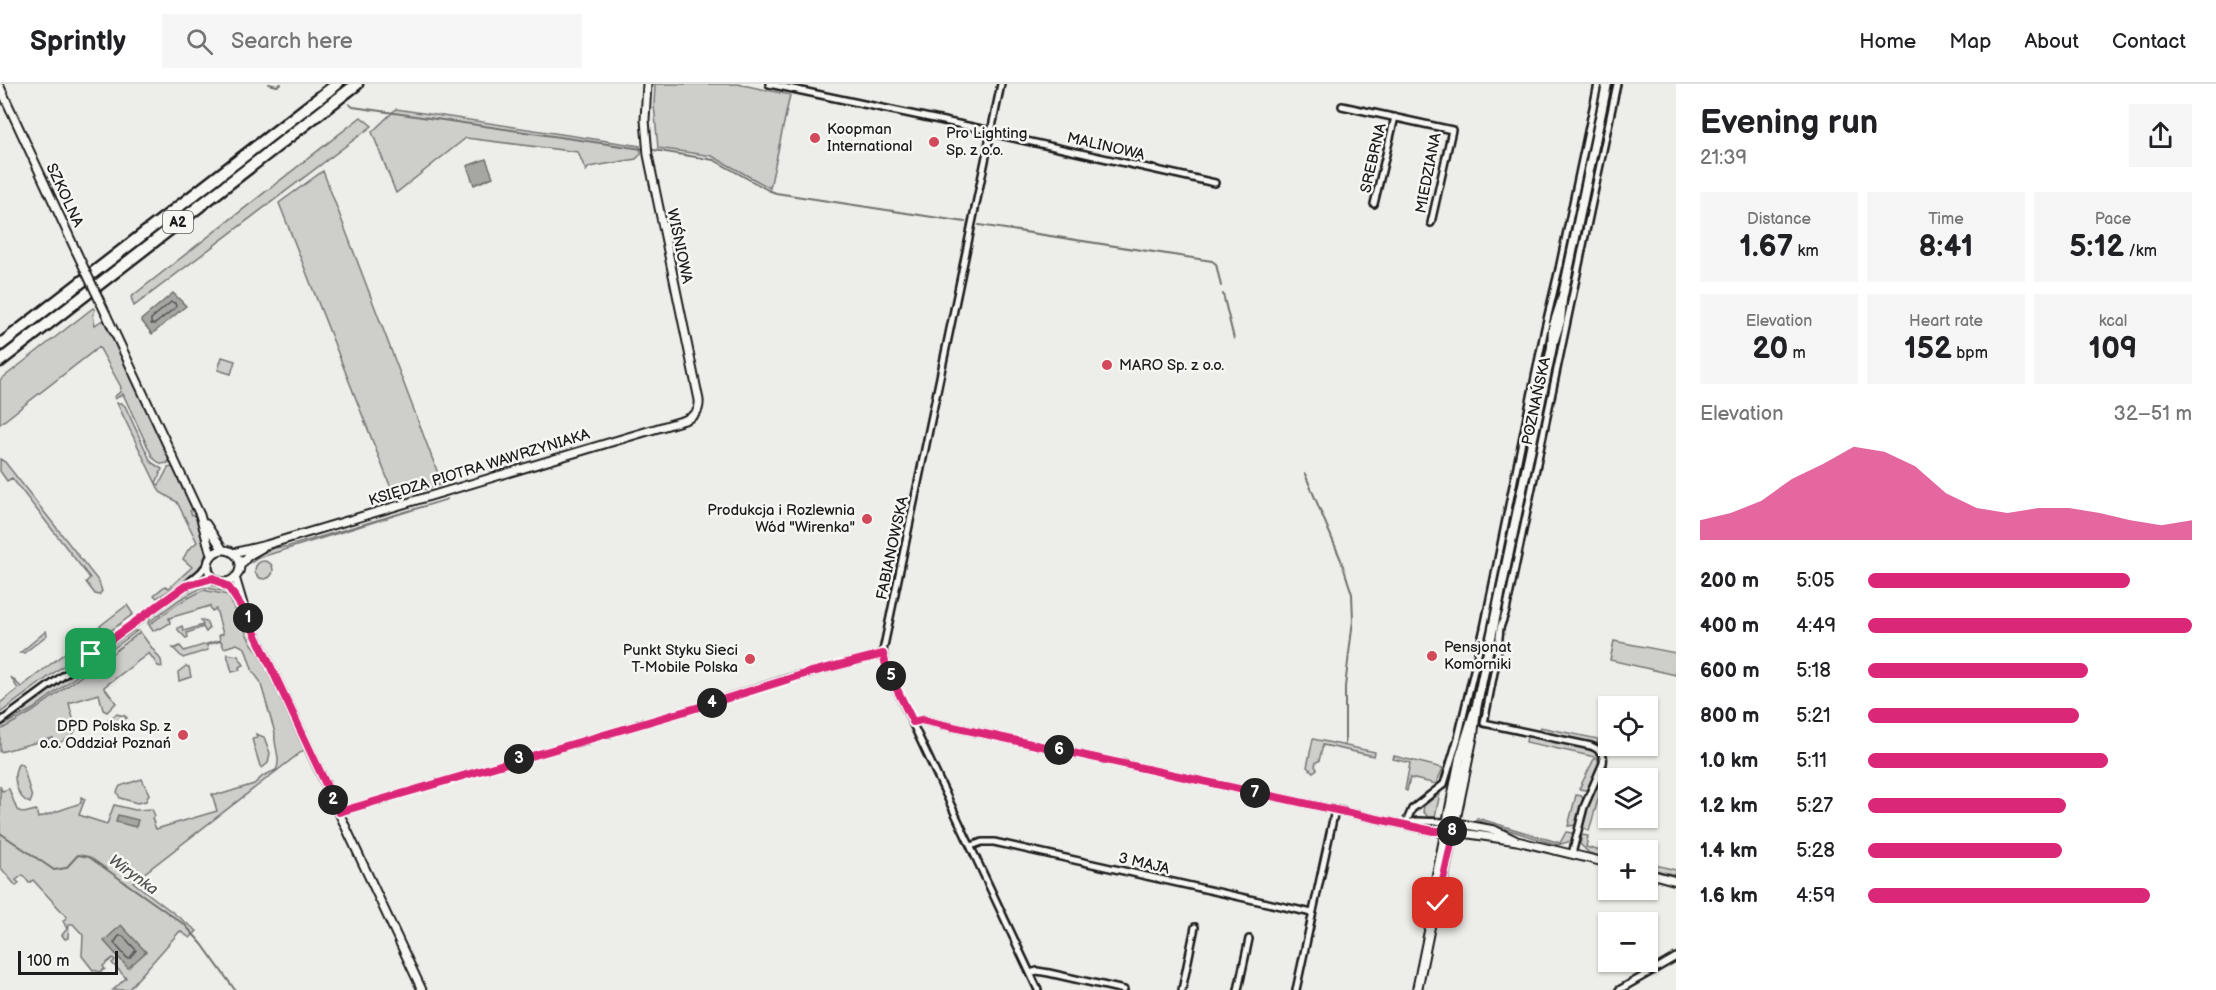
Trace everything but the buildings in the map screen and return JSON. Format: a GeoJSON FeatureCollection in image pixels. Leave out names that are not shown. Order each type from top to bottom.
{"type":"FeatureCollection","features":[{"type":"Feature","properties":{"kind":"highway","name":"A2"},"geometry":{"type":"LineString","coordinates":[[0,345],[338,84]]}},
{"type":"Feature","properties":{"kind":"highway","name":"A2"},"geometry":{"type":"LineString","coordinates":[[0,361],[357,84]]}},
{"type":"Feature","properties":{"kind":"main road","name":"POZNAŃSKA"},"geometry":{"type":"LineString","coordinates":[[1417,990],[1433,912],[1432,900],[1473,735],[1476,709],[1552,347],[1558,330],[1562,300],[1607,84]]}},
{"type":"Feature","properties":{"kind":"street","name":"WIŚNIOWA"},"geometry":{"type":"LineString","coordinates":[[647,84],[645,120],[648,155],[699,400],[698,412]]}},
{"type":"Feature","properties":{"kind":"street","name":"MALINOWA"},"geometry":{"type":"LineString","coordinates":[[769,84],[1215,183]]}},
{"type":"Feature","properties":{"kind":"street","name":"FABIANOWSKA"},"geometry":{"type":"LineString","coordinates":[[883,654],[1001,84]]}},
{"type":"Feature","properties":{"kind":"street","name":"POZNAŃSKA"},"geometry":{"type":"LineString","coordinates":[[1405,825],[1412,809],[1440,789],[1448,775],[1479,650],[1598,84]]}},
{"type":"Feature","properties":{"kind":"street","name":"POZNAŃSKA"},"geometry":{"type":"LineString","coordinates":[[1572,854],[1584,807],[1604,763],[1602,753],[1591,747],[1484,723],[1497,657],[1500,628],[1506,611],[1617,84]]}},
{"type":"Feature","properties":{"kind":"street","name":"SZKOLNA"},"geometry":{"type":"LineString","coordinates":[[0,87],[200,515]]}},
{"type":"Feature","properties":{"kind":"street","name":"MIEDZIANA"},"geometry":{"type":"LineString","coordinates":[[1342,106],[1452,130],[1431,222]]}},
{"type":"Feature","properties":{"kind":"street","name":"SREBRNA"},"geometry":{"type":"LineString","coordinates":[[1374,204],[1395,117]]}},
{"type":"Feature","properties":{"kind":"street","name":"KSIĘDZA PIOTRA WAWRZYNIAKA"},"geometry":{"type":"LineString","coordinates":[[233,553],[267,545],[685,420],[698,412]]}},
{"type":"Feature","properties":{"kind":"street"},"geometry":{"type":"LineString","coordinates":[[200,515],[223,550],[237,556],[240,566],[235,577],[245,612]]}},
{"type":"Feature","properties":{"kind":"street"},"geometry":{"type":"LineString","coordinates":[[200,515],[210,559],[208,571],[213,578],[231,590],[245,612],[422,990]]}},
{"type":"Feature","properties":{"kind":"street","name":"KSIĘDZA PIOTRA WAWRZYNIAKA"},"geometry":{"type":"LineString","coordinates":[[240,566],[248,556],[267,545]]}},
{"type":"Feature","properties":{"kind":"street"},"geometry":{"type":"LineString","coordinates":[[0,722],[185,586],[201,572],[210,559],[223,550]]}},
{"type":"Feature","properties":{"kind":"street"},"geometry":{"type":"LineString","coordinates":[[222,582],[235,577]]}},
{"type":"Feature","properties":{"kind":"street"},"geometry":{"type":"LineString","coordinates":[[185,586],[213,578]]}},
{"type":"Feature","properties":{"kind":"street"},"geometry":{"type":"LineString","coordinates":[[339,812],[808,673],[883,654],[887,669],[1038,990]]}},
{"type":"Feature","properties":{"kind":"street"},"geometry":{"type":"LineString","coordinates":[[913,722],[921,720],[1433,831],[1449,831],[1517,841],[1598,860]]}},
{"type":"Feature","properties":{"kind":"street"},"geometry":{"type":"LineString","coordinates":[[1296,990],[1335,810]]}},
{"type":"Feature","properties":{"kind":"street"},"geometry":{"type":"LineString","coordinates":[[1405,825],[1417,821],[1451,822],[1494,830],[1517,841]]}},
{"type":"Feature","properties":{"kind":"street","name":"3 MAJA"},"geometry":{"type":"LineString","coordinates":[[970,846],[982,842],[994,842],[1312,913]]}},
{"type":"Feature","properties":{"kind":"street"},"geometry":{"type":"LineString","coordinates":[[1658,876],[1676,881]]}},
{"type":"Feature","properties":{"kind":"street"},"geometry":{"type":"LineString","coordinates":[[1182,990],[1195,927]]}},
{"type":"Feature","properties":{"kind":"street"},"geometry":{"type":"LineString","coordinates":[[1238,990],[1249,939]]}},
{"type":"Feature","properties":{"kind":"street"},"geometry":{"type":"LineString","coordinates":[[1619,990],[1676,957]]}},
{"type":"Feature","properties":{"kind":"street"},"geometry":{"type":"LineString","coordinates":[[1030,973],[1037,971],[1049,973],[1124,990]]}},
{"type":"Feature","properties":{"kind":"shaded area"},"geometry":{"type":"Polygon","coordinates":[[[655,84],[738,84],[790,95],[770,188],[712,156],[658,148],[654,105],[655,84]]]}},
{"type":"Feature","properties":{"kind":"shaded area"},"geometry":{"type":"Polygon","coordinates":[[[396,109],[640,146],[641,154],[636,159],[589,167],[586,171],[578,152],[466,138],[396,193],[372,132],[396,109]]]}},
{"type":"Feature","properties":{"kind":"shaded area"},"geometry":{"type":"Polygon","coordinates":[[[361,117],[372,126],[134,306],[131,297],[361,117]]]}},
{"type":"Feature","properties":{"kind":"shaded area"},"geometry":{"type":"Polygon","coordinates":[[[323,171],[442,484],[395,498],[279,203],[323,171]]]}},
{"type":"Feature","properties":{"kind":"shaded area"},"geometry":{"type":"Polygon","coordinates":[[[93,308],[95,325],[104,319],[168,455],[168,463],[161,464],[153,458],[123,394],[115,399],[121,387],[99,347],[0,424],[0,380],[93,308]]]}},
{"type":"Feature","properties":{"kind":"shaded area"},"geometry":{"type":"Polygon","coordinates":[[[222,357],[235,361],[231,374],[218,370],[222,357]]]}},
{"type":"Feature","properties":{"kind":"shaded area"},"geometry":{"type":"Polygon","coordinates":[[[117,403],[125,406],[151,462],[162,469],[156,483],[159,485],[168,468],[174,469],[193,509],[190,511],[192,515],[195,513],[207,550],[201,567],[190,578],[157,598],[154,595],[165,586],[169,588],[192,567],[183,559],[188,550],[197,542],[177,502],[160,492],[117,403]]]}},
{"type":"Feature","properties":{"kind":"shaded area"},"geometry":{"type":"Polygon","coordinates":[[[0,459],[5,462],[99,582],[102,591],[99,595],[95,594],[86,582],[90,578],[12,478],[7,481],[0,471],[0,459]]]}},
{"type":"Feature","properties":{"kind":"shaded area"},"geometry":{"type":"Polygon","coordinates":[[[448,499],[258,558],[251,563],[262,553],[271,549],[286,547],[448,499]]]}},
{"type":"Feature","properties":{"kind":"shaded area"},"geometry":{"type":"Polygon","coordinates":[[[264,561],[270,564],[273,570],[270,576],[264,579],[258,576],[255,570],[258,564],[264,561]]]}},
{"type":"Feature","properties":{"kind":"shaded area"},"geometry":{"type":"Polygon","coordinates":[[[209,583],[226,590],[203,587],[179,600],[148,623],[157,610],[174,597],[209,583]]]}},
{"type":"Feature","properties":{"kind":"shaded area"},"geometry":{"type":"Polygon","coordinates":[[[203,590],[228,595],[250,641],[261,656],[305,749],[133,882],[197,931],[190,938],[180,931],[128,990],[113,990],[126,978],[112,963],[115,960],[113,958],[103,966],[105,969],[100,972],[93,970],[82,956],[83,935],[73,924],[69,924],[68,938],[65,939],[62,935],[67,929],[63,921],[67,917],[33,880],[29,883],[23,875],[16,880],[19,883],[16,886],[0,867],[0,786],[2,791],[9,789],[17,810],[24,813],[36,810],[38,818],[81,803],[81,797],[85,799],[79,815],[107,824],[114,805],[135,810],[152,809],[156,829],[217,811],[212,794],[222,794],[254,784],[263,776],[276,770],[278,761],[275,733],[260,681],[253,672],[245,648],[237,644],[224,648],[221,641],[207,645],[208,650],[183,658],[173,648],[180,646],[184,651],[220,640],[219,635],[223,634],[216,609],[212,611],[210,606],[169,618],[170,623],[153,631],[149,625],[179,603],[203,590]]]}},
{"type":"Feature","properties":{"kind":"shaded area"},"geometry":{"type":"Polygon","coordinates":[[[127,605],[133,614],[0,713],[0,703],[18,689],[11,677],[21,687],[127,605]]]}},
{"type":"Feature","properties":{"kind":"shaded area"},"geometry":{"type":"Polygon","coordinates":[[[201,620],[206,621],[209,629],[206,632],[203,627],[187,633],[186,638],[178,630],[182,626],[184,631],[203,625],[201,620]]]}},
{"type":"Feature","properties":{"kind":"shaded area"},"geometry":{"type":"Polygon","coordinates":[[[46,631],[47,635],[24,653],[20,653],[46,631]]]}},
{"type":"Feature","properties":{"kind":"shaded area"},"geometry":{"type":"Polygon","coordinates":[[[133,631],[137,631],[99,659],[102,652],[133,631]]]}},
{"type":"Feature","properties":{"kind":"shaded area"},"geometry":{"type":"Polygon","coordinates":[[[140,632],[161,660],[162,667],[158,666],[149,653],[104,687],[116,703],[107,712],[103,710],[99,694],[69,703],[75,724],[71,737],[55,744],[53,738],[0,752],[0,730],[32,712],[95,666],[102,664],[101,662],[140,632]]]}},
{"type":"Feature","properties":{"kind":"shaded area"},"geometry":{"type":"Polygon","coordinates":[[[1614,641],[1676,653],[1676,675],[1610,660],[1614,641]]]}},
{"type":"Feature","properties":{"kind":"shaded area"},"geometry":{"type":"Polygon","coordinates":[[[227,654],[238,656],[244,665],[239,667],[240,670],[232,672],[227,654]]]}},
{"type":"Feature","properties":{"kind":"shaded area"},"geometry":{"type":"Polygon","coordinates":[[[89,662],[94,663],[33,709],[0,727],[89,662]]]}},
{"type":"Feature","properties":{"kind":"shaded area"},"geometry":{"type":"Polygon","coordinates":[[[186,666],[189,667],[191,677],[179,681],[178,672],[186,666]]]}},
{"type":"Feature","properties":{"kind":"shaded area"},"geometry":{"type":"Polygon","coordinates":[[[116,714],[127,718],[124,719],[125,723],[110,727],[108,720],[116,714]]]}},
{"type":"Feature","properties":{"kind":"shaded area"},"geometry":{"type":"Polygon","coordinates":[[[1540,727],[1598,739],[1597,745],[1542,732],[1539,730],[1540,727]]]}},
{"type":"Feature","properties":{"kind":"shaded area"},"geometry":{"type":"Polygon","coordinates":[[[256,734],[264,737],[270,753],[268,763],[262,768],[252,739],[257,738],[256,734]]]}},
{"type":"Feature","properties":{"kind":"shaded area"},"geometry":{"type":"Polygon","coordinates":[[[1527,736],[1588,749],[1596,753],[1599,764],[1587,789],[1579,789],[1595,757],[1526,742],[1527,736]]]}},
{"type":"Feature","properties":{"kind":"shaded area"},"geometry":{"type":"Polygon","coordinates":[[[1313,739],[1375,752],[1374,756],[1323,745],[1319,761],[1315,766],[1317,769],[1313,772],[1307,767],[1313,739]]]}},
{"type":"Feature","properties":{"kind":"shaded area"},"geometry":{"type":"Polygon","coordinates":[[[1394,756],[1443,768],[1436,784],[1410,778],[1407,791],[1405,790],[1410,763],[1393,759],[1394,756]]]}},
{"type":"Feature","properties":{"kind":"shaded area"},"geometry":{"type":"Polygon","coordinates":[[[19,763],[23,766],[32,798],[30,803],[21,796],[16,786],[15,774],[19,763]]]}},
{"type":"Feature","properties":{"kind":"shaded area"},"geometry":{"type":"Polygon","coordinates":[[[142,779],[149,794],[146,801],[137,803],[120,798],[117,792],[120,786],[142,779]]]}},
{"type":"Feature","properties":{"kind":"shaded area"},"geometry":{"type":"Polygon","coordinates":[[[1598,783],[1598,800],[1589,831],[1583,827],[1594,788],[1598,783]]]}},
{"type":"Feature","properties":{"kind":"shaded area"},"geometry":{"type":"Polygon","coordinates":[[[1440,793],[1435,817],[1428,817],[1423,811],[1424,806],[1440,793]]]}},
{"type":"Feature","properties":{"kind":"shaded area"},"geometry":{"type":"Polygon","coordinates":[[[1576,795],[1582,796],[1583,800],[1576,825],[1568,826],[1576,795]]]}},
{"type":"Feature","properties":{"kind":"shaded area"},"geometry":{"type":"Polygon","coordinates":[[[1477,818],[1560,843],[1566,832],[1572,833],[1573,836],[1571,841],[1558,845],[1476,820],[1477,818]]]}},
{"type":"Feature","properties":{"kind":"shaded area"},"geometry":{"type":"Polygon","coordinates":[[[1582,835],[1588,836],[1586,847],[1598,850],[1598,855],[1589,853],[1580,844],[1582,835]]]}},
{"type":"Feature","properties":{"kind":"shaded area"},"geometry":{"type":"Polygon","coordinates":[[[1658,866],[1676,870],[1676,875],[1658,871],[1658,866]]]}},
{"type":"Feature","properties":{"kind":"water"},"geometry":{"type":"Polygon","coordinates":[[[486,159],[493,177],[474,185],[467,166],[486,159]]]}},
{"type":"Feature","properties":{"kind":"water"},"geometry":{"type":"Polygon","coordinates":[[[173,293],[186,306],[152,334],[141,320],[173,293]]]}},
{"type":"Feature","properties":{"kind":"water"},"geometry":{"type":"Polygon","coordinates":[[[118,815],[138,820],[136,827],[116,822],[118,815]]]}},
{"type":"Feature","properties":{"kind":"water"},"geometry":{"type":"Polygon","coordinates":[[[121,925],[146,952],[128,968],[104,941],[121,925]]]}},
{"type":"Feature","properties":{"kind":"waterway"},"geometry":{"type":"LineString","coordinates":[[269,84],[277,86],[281,84]]}},
{"type":"Feature","properties":{"kind":"waterway"},"geometry":{"type":"LineString","coordinates":[[349,104],[353,107],[642,149]]}},
{"type":"Feature","properties":{"kind":"waterway"},"geometry":{"type":"LineString","coordinates":[[654,150],[714,160],[776,193],[965,222]]}},
{"type":"Feature","properties":{"kind":"waterway"},"geometry":{"type":"LineString","coordinates":[[979,225],[1212,261],[1216,264],[1221,286]]}},
{"type":"Feature","properties":{"kind":"waterway"},"geometry":{"type":"LineString","coordinates":[[1223,294],[1234,339]]}},
{"type":"Feature","properties":{"kind":"waterway"},"geometry":{"type":"LineString","coordinates":[[1305,474],[1341,560],[1352,594],[1353,620],[1345,687],[1345,744]]}},
{"type":"Feature","properties":{"kind":"waterway","name":"Wirynka"},"geometry":{"type":"LineString","coordinates":[[0,833],[54,870],[66,868],[78,855],[89,857],[185,925],[202,944],[235,990]]}},
{"type":"Feature","properties":{"kind":"place","name":"Koopman International"},"geometry":{"type":"Point","coordinates":[815,138]}},
{"type":"Feature","properties":{"kind":"place","name":"Pro Lighting Sp. z o.o."},"geometry":{"type":"Point","coordinates":[934,142]}},
{"type":"Feature","properties":{"kind":"place","name":"MARO Sp. z o.o."},"geometry":{"type":"Point","coordinates":[1107,365]}},
{"type":"Feature","properties":{"kind":"place","name":"Produkcja i Rozlewnia Wód \"Wirenka\""},"geometry":{"type":"Point","coordinates":[867,519]}},
{"type":"Feature","properties":{"kind":"place","name":"Pensjonat Komorniki"},"geometry":{"type":"Point","coordinates":[1432,656]}},
{"type":"Feature","properties":{"kind":"place","name":"Punkt Styku Sieci T-Mobile Polska"},"geometry":{"type":"Point","coordinates":[750,659]}},
{"type":"Feature","properties":{"kind":"place","name":"DPD Polska Sp. z o.o. Oddział Poznań"},"geometry":{"type":"Point","coordinates":[183,735]}},
{"type":"Feature","properties":{"kind":"route"},"geometry":{"type":"LineString","coordinates":[[91,654],[185,586],[213,578],[222,582],[231,590],[245,612],[339,812],[808,673],[883,654],[887,669],[913,722],[921,720],[1433,831],[1454,831],[1438,903]]}}]}
